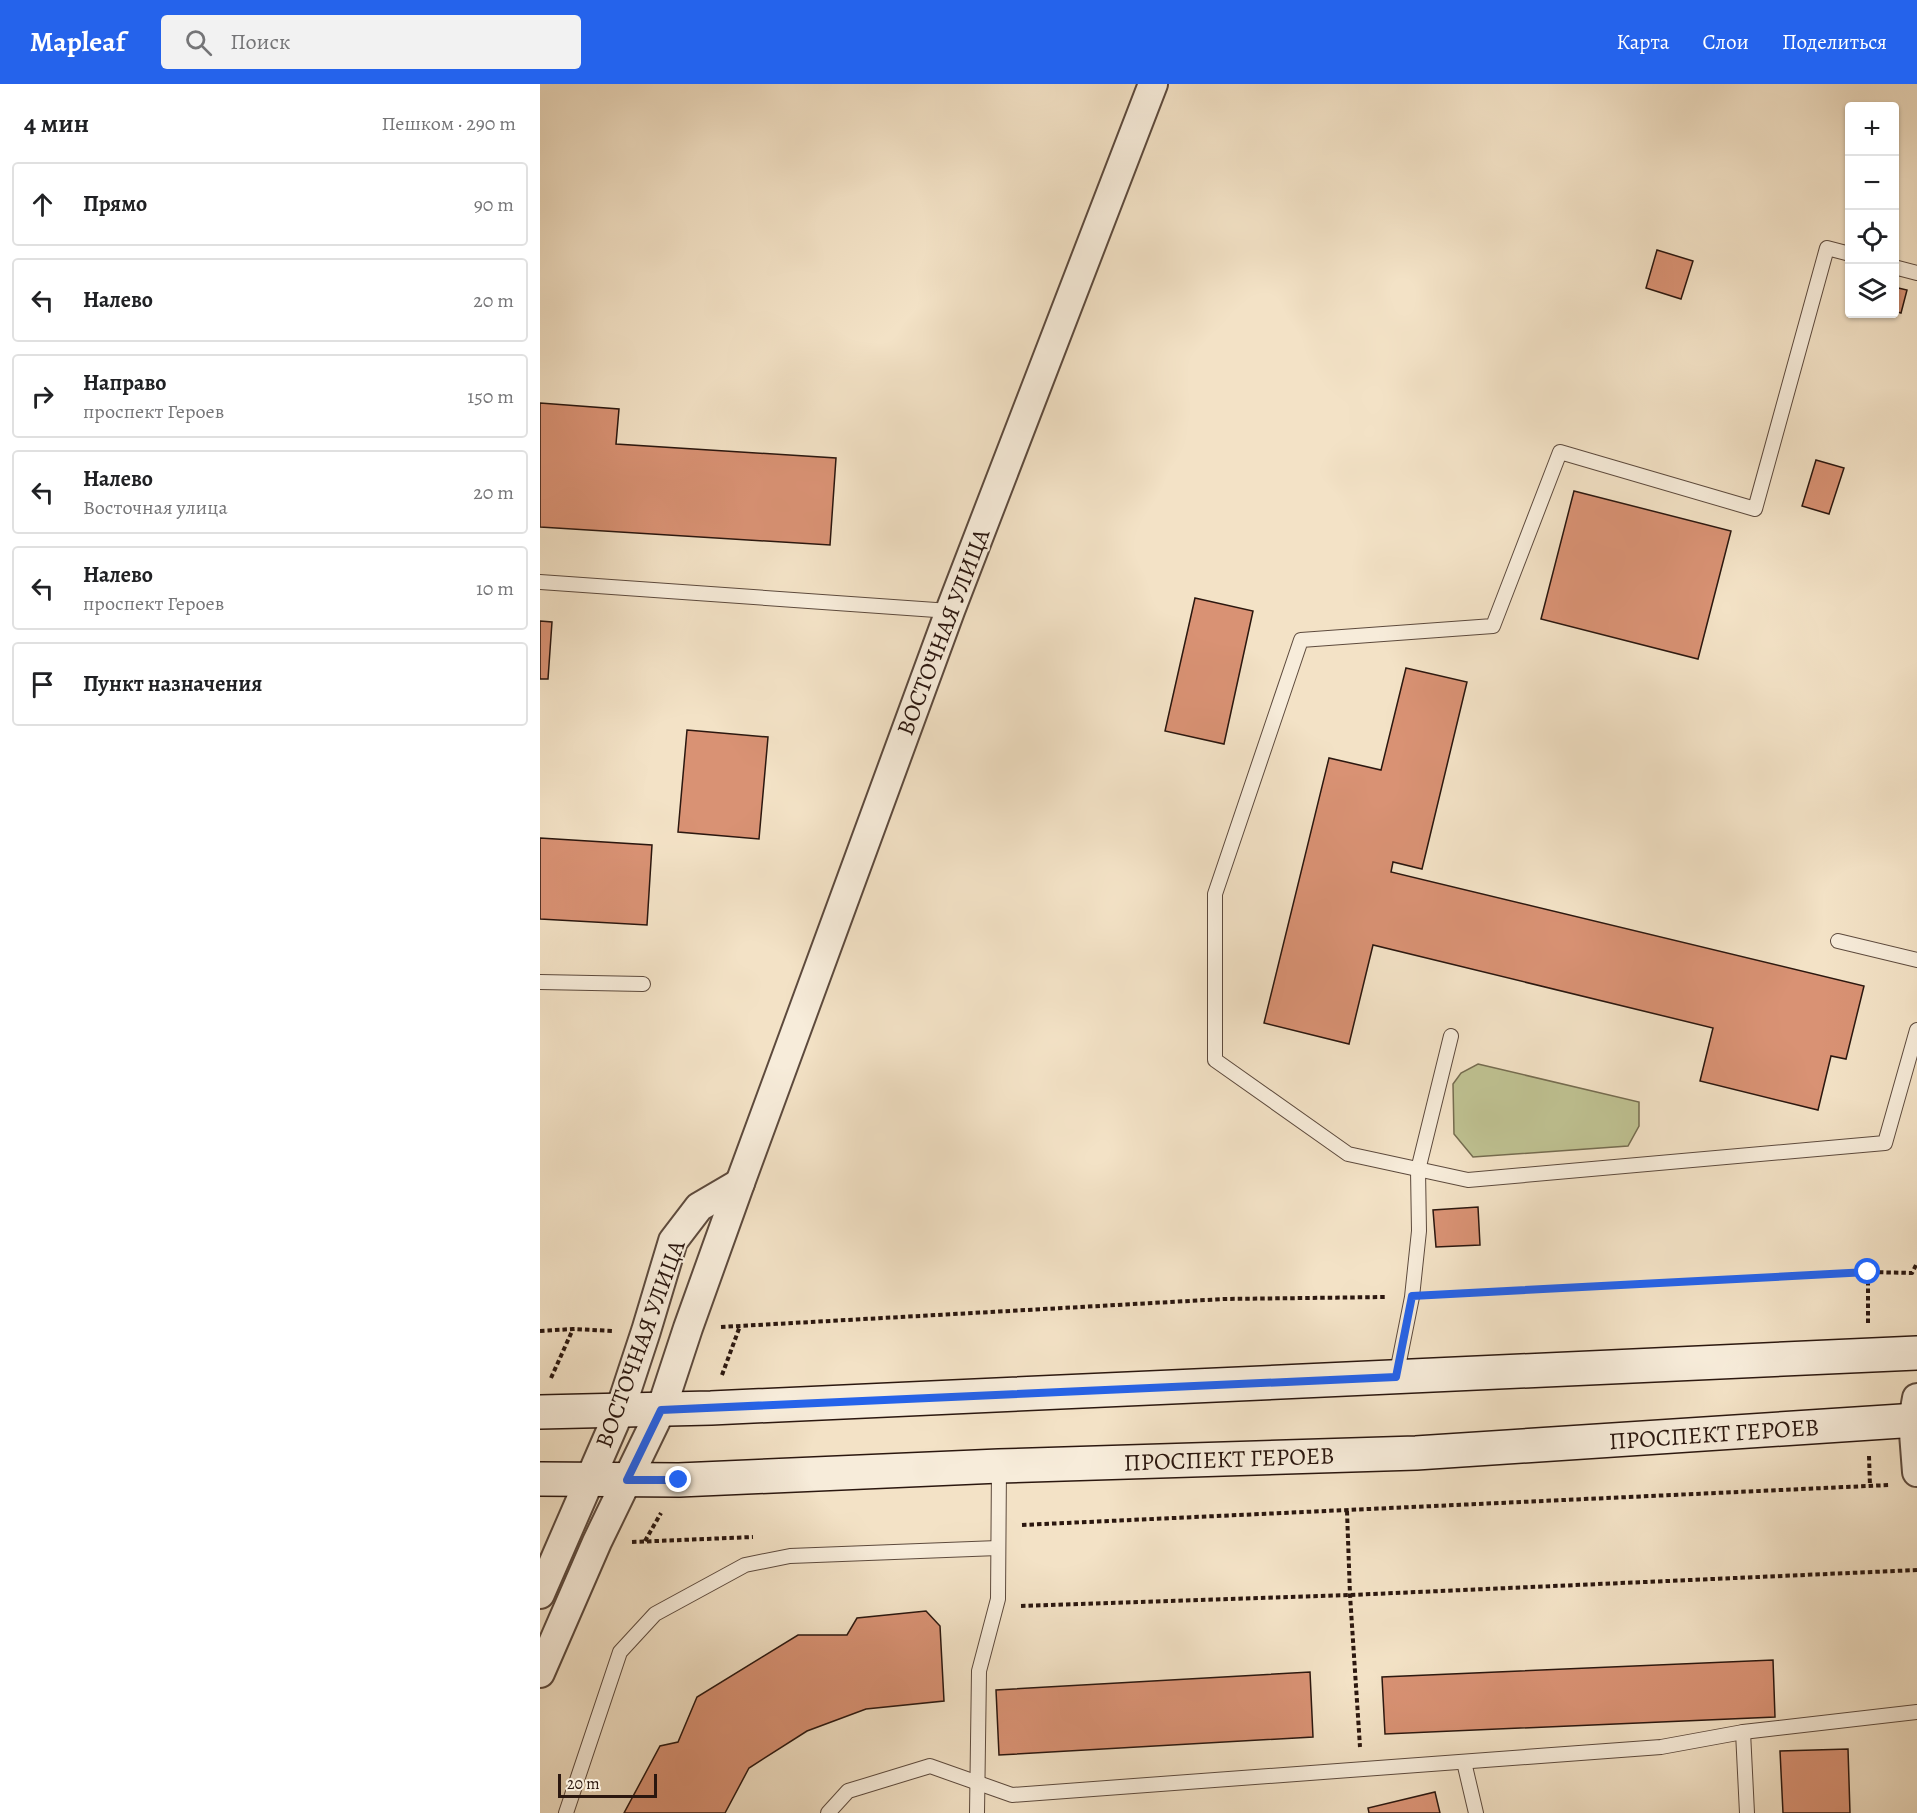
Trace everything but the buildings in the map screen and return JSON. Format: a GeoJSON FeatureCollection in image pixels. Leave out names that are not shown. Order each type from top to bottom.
{"type":"FeatureCollection","features":[{"type":"Feature","properties":{"kind":"main road"},"geometry":{"type":"LineString","coordinates":[[540,1412],[661,1410],[1917,1353]]}},
{"type":"Feature","properties":{"kind":"main road","name":"ПРОСПЕКТ ГЕРОЕВ"},"geometry":{"type":"LineString","coordinates":[[540,1479],[691,1480],[999,1466],[1416,1453],[1916,1413]]}},
{"type":"Feature","properties":{"kind":"street","name":"ВОСТОЧНАЯ УЛИЦА"},"geometry":{"type":"LineString","coordinates":[[540,1673],[597,1542],[661,1410],[740,1184],[950,611],[1153,84]]}},
{"type":"Feature","properties":{"kind":"street","name":"ВОСТОЧНАЯ УЛИЦА"},"geometry":{"type":"LineString","coordinates":[[540,1594],[620,1410],[673,1241],[699,1208],[740,1184]]}},
{"type":"Feature","properties":{"kind":"street"},"geometry":{"type":"LineString","coordinates":[[1905,1479],[1916,1413]]}},
{"type":"Feature","properties":{"kind":"lane"},"geometry":{"type":"LineString","coordinates":[[1845,253],[1827,248],[1755,509],[1560,452],[1493,626],[1301,640],[1215,894],[1215,1060],[1348,1154],[1468,1180],[1885,1143],[1917,1030]]}},
{"type":"Feature","properties":{"kind":"lane"},"geometry":{"type":"LineString","coordinates":[[1899,268],[1917,273]]}},
{"type":"Feature","properties":{"kind":"lane"},"geometry":{"type":"LineString","coordinates":[[540,582],[950,611]]}},
{"type":"Feature","properties":{"kind":"lane"},"geometry":{"type":"LineString","coordinates":[[1838,941],[1917,960]]}},
{"type":"Feature","properties":{"kind":"lane"},"geometry":{"type":"LineString","coordinates":[[540,982],[643,984]]}},
{"type":"Feature","properties":{"kind":"lane"},"geometry":{"type":"LineString","coordinates":[[1396,1377],[1412,1296],[1419,1231],[1418,1170],[1451,1036]]}},
{"type":"Feature","properties":{"kind":"lane"},"geometry":{"type":"LineString","coordinates":[[976,1813],[979,1671],[998,1599],[999,1466]]}},
{"type":"Feature","properties":{"kind":"lane"},"geometry":{"type":"LineString","coordinates":[[566,1813],[620,1652],[655,1614],[745,1565],[790,1556],[998,1548]]}},
{"type":"Feature","properties":{"kind":"lane"},"geometry":{"type":"LineString","coordinates":[[828,1813],[848,1791],[930,1766],[1012,1795],[1661,1748],[1743,1732],[1917,1712]]}},
{"type":"Feature","properties":{"kind":"lane"},"geometry":{"type":"LineString","coordinates":[[1743,1732],[1748,1813]]}},
{"type":"Feature","properties":{"kind":"lane"},"geometry":{"type":"LineString","coordinates":[[1464,1762],[1476,1813]]}},
{"type":"Feature","properties":{"kind":"path"},"geometry":{"type":"LineString","coordinates":[[740,1326],[1224,1299],[1412,1296],[1868,1272],[1912,1273],[1917,1263]]}},
{"type":"Feature","properties":{"kind":"path"},"geometry":{"type":"LineString","coordinates":[[549,1381],[573,1329]]}},
{"type":"Feature","properties":{"kind":"path"},"geometry":{"type":"LineString","coordinates":[[540,1331],[573,1329],[623,1332]]}},
{"type":"Feature","properties":{"kind":"path"},"geometry":{"type":"LineString","coordinates":[[997,1526],[1347,1511],[1905,1479]]}},
{"type":"Feature","properties":{"kind":"path"},"geometry":{"type":"LineString","coordinates":[[1347,1511],[1350,1595],[1362,1769]]}},
{"type":"Feature","properties":{"kind":"path"},"geometry":{"type":"LineString","coordinates":[[645,1542],[762,1536]]}},
{"type":"Feature","properties":{"kind":"path"},"geometry":{"type":"LineString","coordinates":[[998,1599],[1023,1607],[1917,1570]]}},
{"type":"Feature","properties":{"kind":"green space"},"geometry":{"type":"Polygon","coordinates":[[[1478,1064],[1639,1102],[1639,1126],[1628,1146],[1473,1157],[1454,1134],[1453,1084],[1461,1073],[1478,1064]]]}},
{"type":"Feature","properties":{"kind":"route"},"geometry":{"type":"LineString","coordinates":[[679,1480],[627,1480],[661,1410],[1396,1377],[1412,1296],[1868,1272]]}}]}
